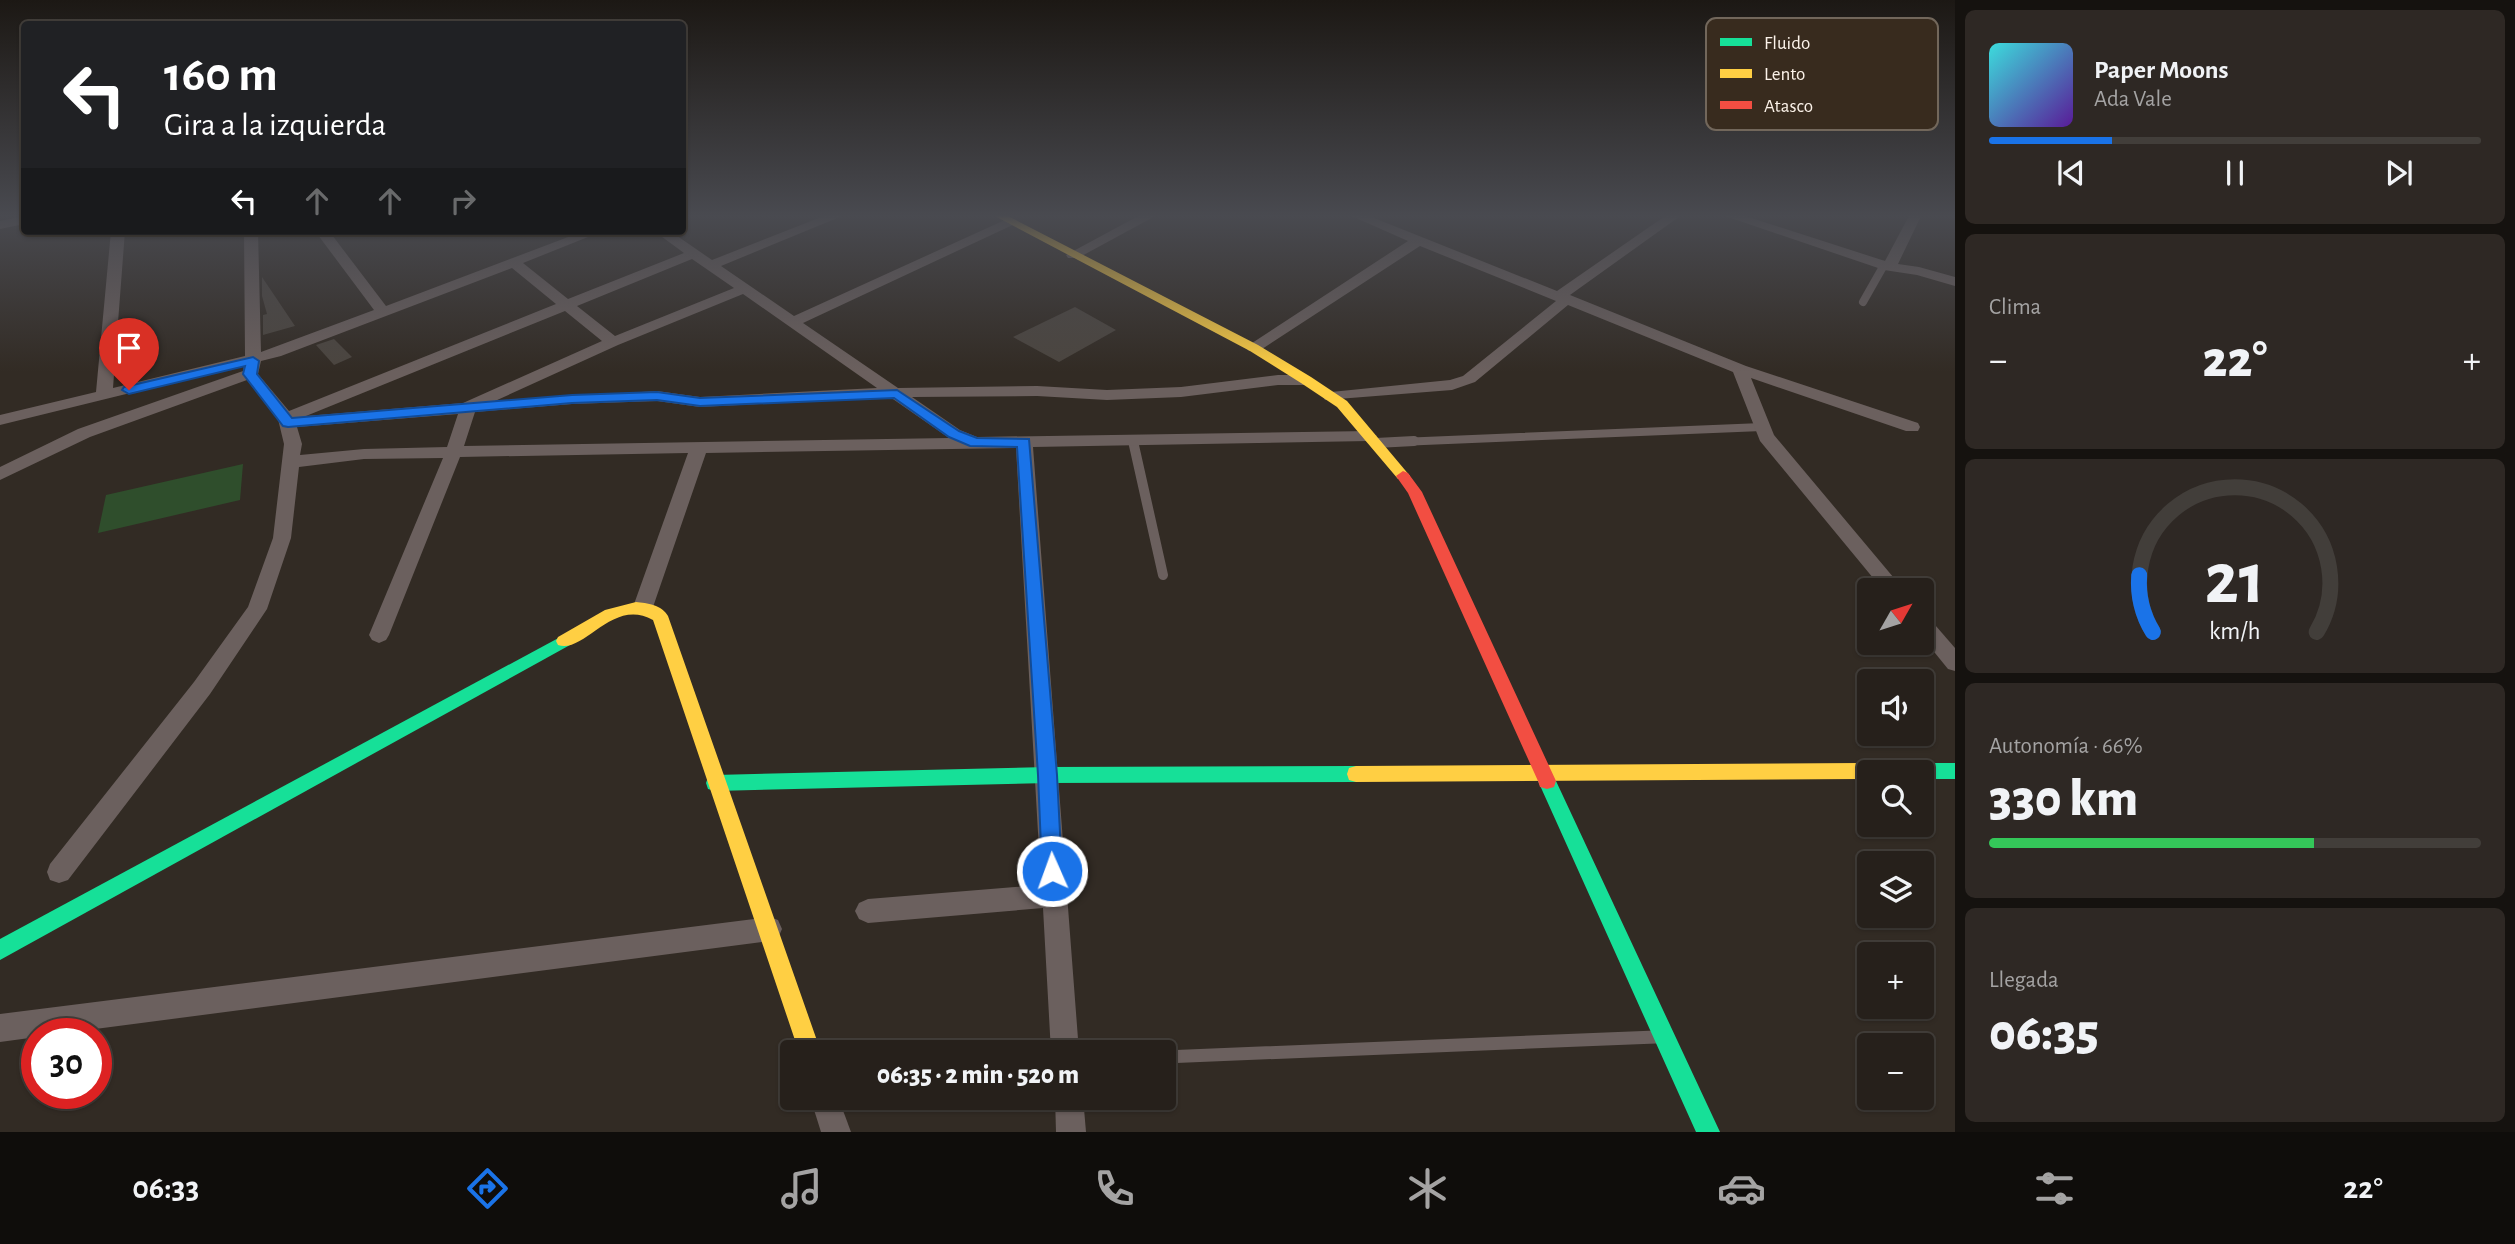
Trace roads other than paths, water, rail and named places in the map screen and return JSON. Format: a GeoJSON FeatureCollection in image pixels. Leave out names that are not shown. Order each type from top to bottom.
{"type":"FeatureCollection","features":[{"type":"Feature","properties":{"kind":"street"},"geometry":{"type":"LineString","coordinates":[[104,396],[115,267]]}},
{"type":"Feature","properties":{"kind":"street"},"geometry":{"type":"LineString","coordinates":[[59,872],[202,688],[257,609],[282,538],[293,444],[287,421],[251,368],[251,267]]}},
{"type":"Feature","properties":{"kind":"street"},"geometry":{"type":"LineString","coordinates":[[349,267],[382,312]]}},
{"type":"Feature","properties":{"kind":"street"},"geometry":{"type":"LineString","coordinates":[[0,474],[85,433],[500,267]]}},
{"type":"Feature","properties":{"kind":"street"},"geometry":{"type":"LineString","coordinates":[[519,267],[613,342]]}},
{"type":"Feature","properties":{"kind":"street"},"geometry":{"type":"LineString","coordinates":[[287,421],[661,267]]}},
{"type":"Feature","properties":{"kind":"street"},"geometry":{"type":"LineString","coordinates":[[710,267],[954,434],[975,443]]}},
{"type":"Feature","properties":{"kind":"street"},"geometry":{"type":"LineString","coordinates":[[793,322],[914,267]]}},
{"type":"Feature","properties":{"kind":"street"},"geometry":{"type":"LineString","coordinates":[[1096,267],[1254,348],[1342,404],[1415,492],[1708,1132]]}},
{"type":"Feature","properties":{"kind":"street"},"geometry":{"type":"LineString","coordinates":[[1254,348],[1378,267]]}},
{"type":"Feature","properties":{"kind":"street"},"geometry":{"type":"LineString","coordinates":[[1487,267],[1740,369],[1912,427]]}},
{"type":"Feature","properties":{"kind":"street"},"geometry":{"type":"LineString","coordinates":[[1331,397],[1452,384],[1469,379],[1563,297],[1604,267]]}},
{"type":"Feature","properties":{"kind":"street"},"geometry":{"type":"LineString","coordinates":[[1892,267],[1919,271],[1955,282]]}},
{"type":"Feature","properties":{"kind":"street"},"geometry":{"type":"LineString","coordinates":[[379,635],[454,452],[469,406],[613,342],[744,289]]}},
{"type":"Feature","properties":{"kind":"street"},"geometry":{"type":"LineString","coordinates":[[0,420],[104,396],[251,368]]}},
{"type":"Feature","properties":{"kind":"street"},"geometry":{"type":"LineString","coordinates":[[1740,369],[1766,437],[1884,578]]}},
{"type":"Feature","properties":{"kind":"street"},"geometry":{"type":"LineString","coordinates":[[287,421],[469,406],[657,396],[700,402],[1037,391],[1107,395],[1181,392],[1279,380],[1306,380]]}},
{"type":"Feature","properties":{"kind":"street"},"geometry":{"type":"LineString","coordinates":[[291,462],[364,454],[699,447],[1133,440],[1373,440]]}},
{"type":"Feature","properties":{"kind":"street"},"geometry":{"type":"LineString","coordinates":[[1024,442],[1064,1040]]}},
{"type":"Feature","properties":{"kind":"street"},"geometry":{"type":"LineString","coordinates":[[643,607],[699,447]]}},
{"type":"Feature","properties":{"kind":"street"},"geometry":{"type":"LineString","coordinates":[[0,950],[624,608],[643,607],[660,616],[715,783],[769,929],[806,1040]]}},
{"type":"Feature","properties":{"kind":"street"},"geometry":{"type":"LineString","coordinates":[[1934,638],[1955,663]]}},
{"type":"Feature","properties":{"kind":"street"},"geometry":{"type":"LineString","coordinates":[[715,783],[1048,775],[1955,771]]}},
{"type":"Feature","properties":{"kind":"street"},"geometry":{"type":"LineString","coordinates":[[868,911],[1053,895]]}},
{"type":"Feature","properties":{"kind":"street"},"geometry":{"type":"LineString","coordinates":[[0,1028],[769,929]]}},
{"type":"Feature","properties":{"kind":"street"},"geometry":{"type":"LineString","coordinates":[[828,1110],[836,1132]]}},
{"type":"Feature","properties":{"kind":"street"},"geometry":{"type":"LineString","coordinates":[[1070,1110],[1071,1132]]}},
{"type":"Feature","properties":{"kind":"lane"},"geometry":{"type":"LineString","coordinates":[[1863,302],[1886,267]]}},
{"type":"Feature","properties":{"kind":"lane"},"geometry":{"type":"LineString","coordinates":[[1373,440],[1762,427]]}},
{"type":"Feature","properties":{"kind":"lane"},"geometry":{"type":"LineString","coordinates":[[1133,440],[1163,575]]}},
{"type":"Feature","properties":{"kind":"lane"},"geometry":{"type":"LineString","coordinates":[[1176,1057],[1664,1037]]}}]}
